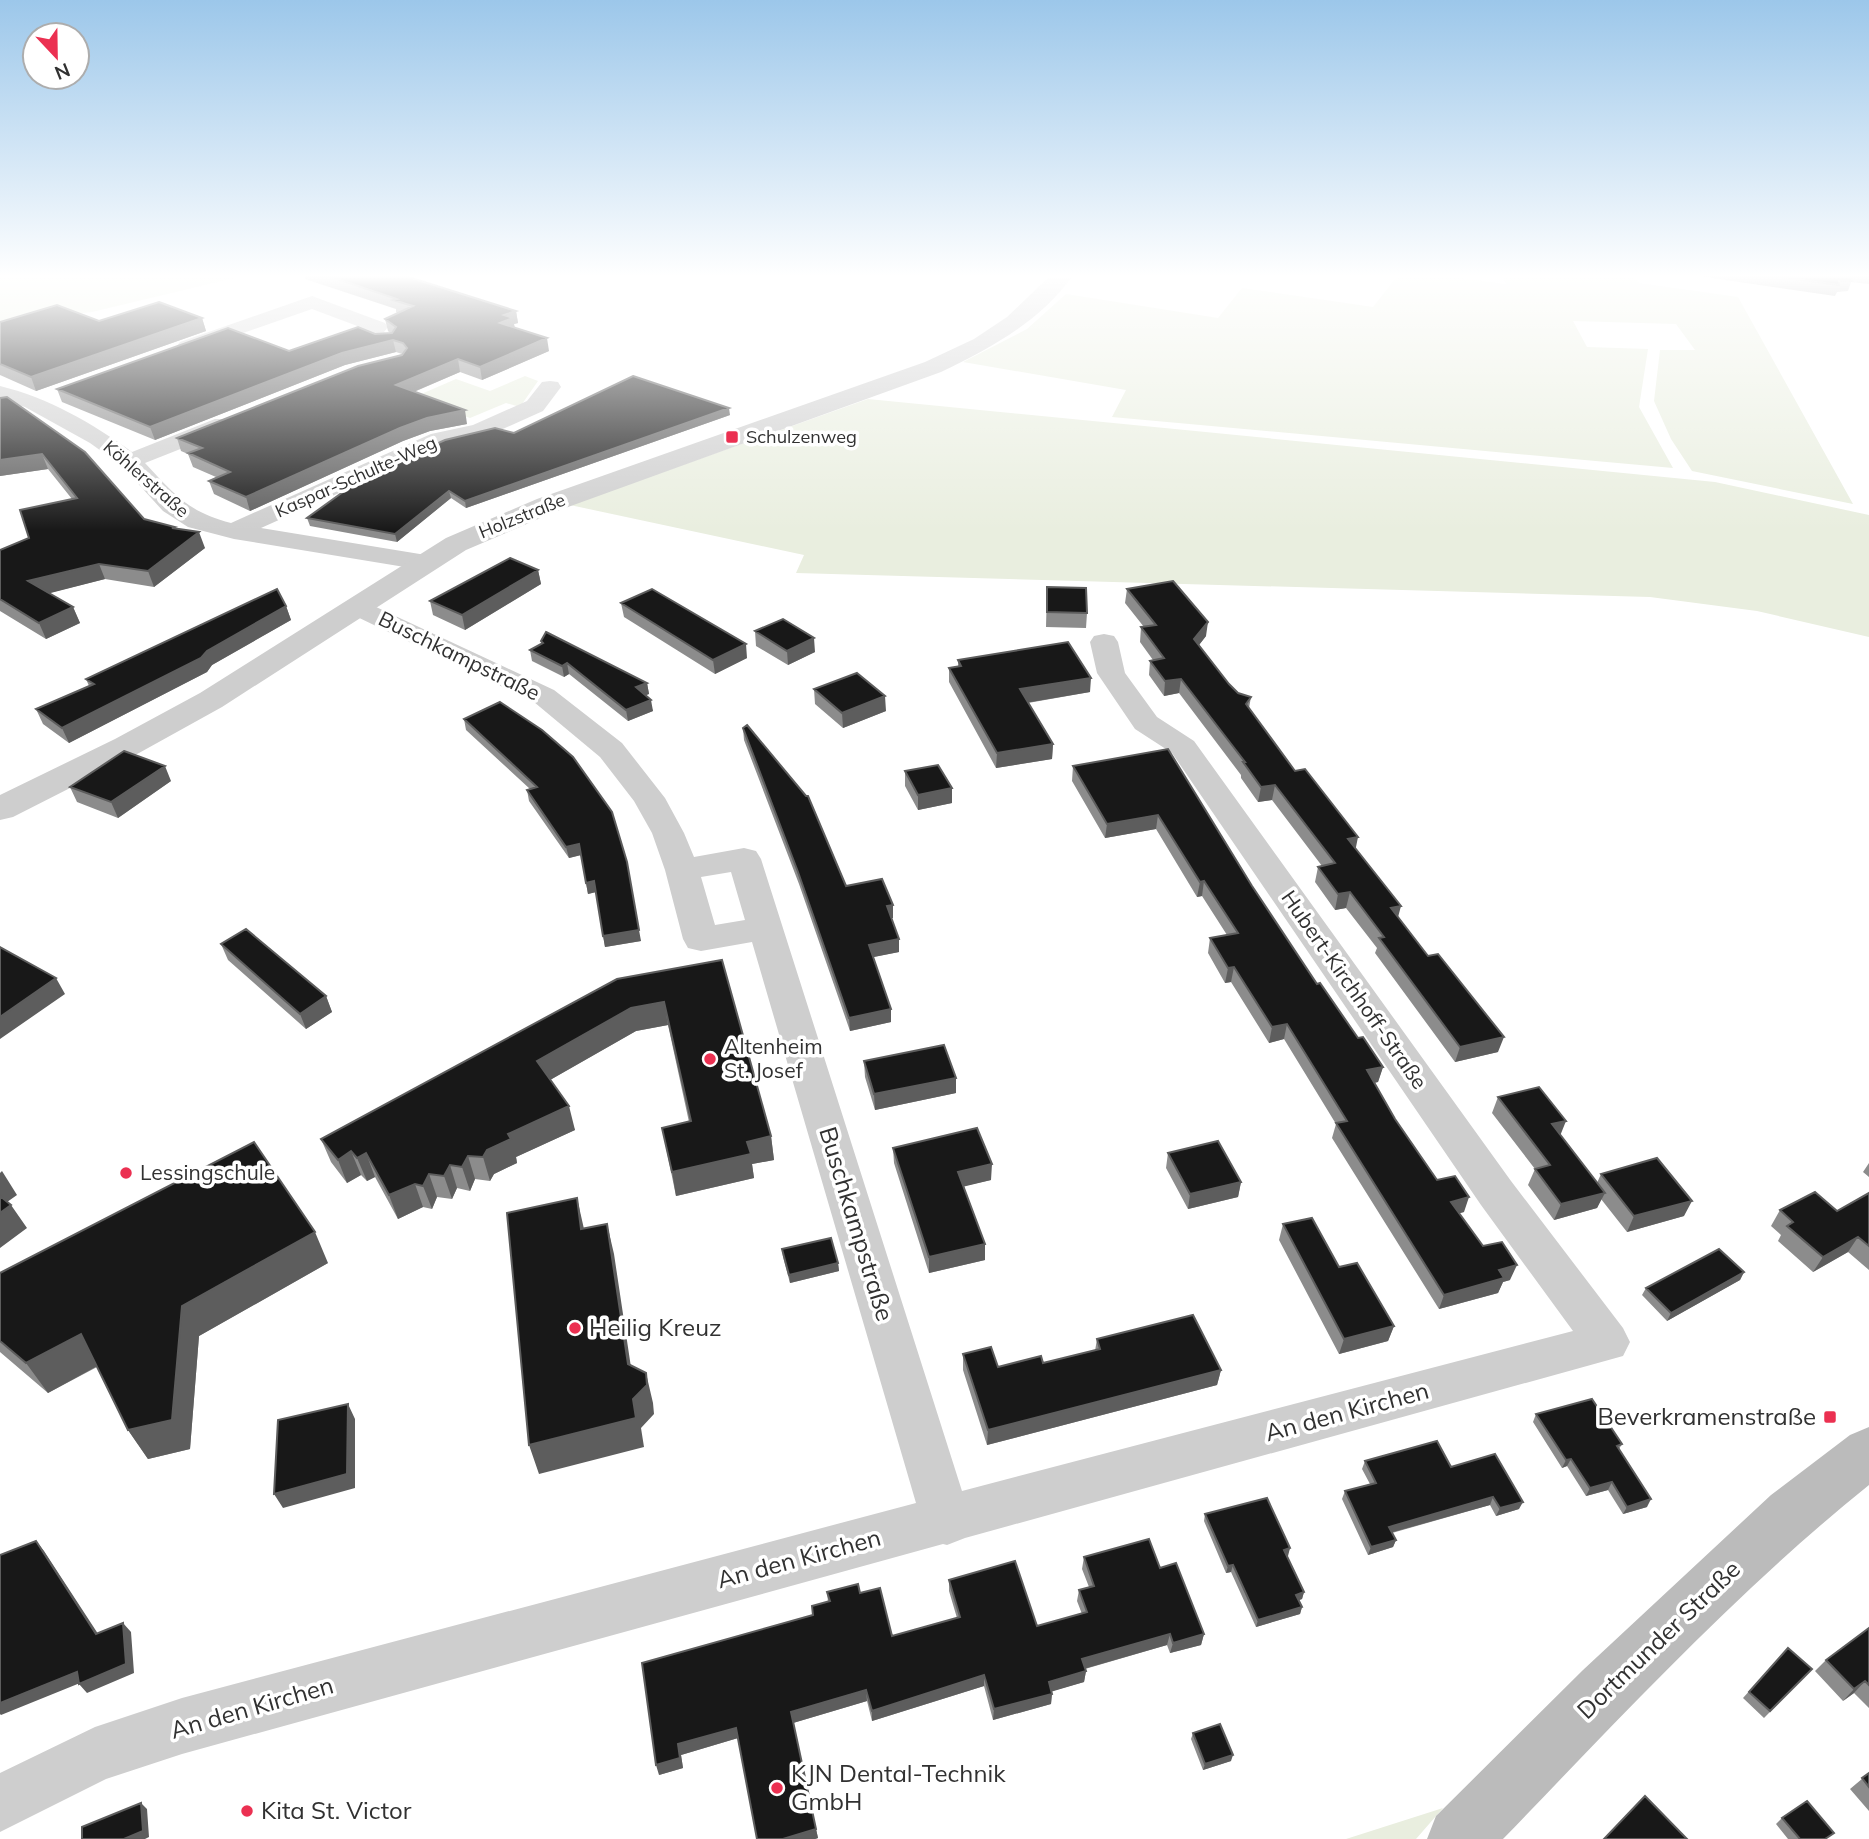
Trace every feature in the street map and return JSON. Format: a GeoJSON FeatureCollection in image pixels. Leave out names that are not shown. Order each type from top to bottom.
{"type":"FeatureCollection","features":[{"type":"Feature","properties":{"kind":"main road","name":"Dortmunder Straße"},"geometry":{"type":"LineString","coordinates":[[1459,1839],[1604,1691],[1790,1514],[1869,1452]]}},
{"type":"Feature","properties":{"kind":"street","name":"Holzstraße"},"geometry":{"type":"LineString","coordinates":[[0,809],[127,746],[211,700],[456,544],[547,505],[948,360]]}},
{"type":"Feature","properties":{"kind":"street","name":"Kaspar-Schulte-Weg"},"geometry":{"type":"LineString","coordinates":[[234,531],[439,439],[479,431],[536,406],[550,387]]}},
{"type":"Feature","properties":{"kind":"street","name":"Köhlerstraße"},"geometry":{"type":"LineString","coordinates":[[0,392],[43,398],[130,461],[173,506],[197,522],[234,531],[424,562]]}},
{"type":"Feature","properties":{"kind":"street"},"geometry":{"type":"LineString","coordinates":[[130,461],[242,417]]}},
{"type":"Feature","properties":{"kind":"street","name":"Buschkampstraße"},"geometry":{"type":"LineString","coordinates":[[359,607],[544,696],[611,750],[649,798],[668,833],[682,870],[701,939],[765,928]]}},
{"type":"Feature","properties":{"kind":"street","name":"Hubert-Kirchhoff-Straße"},"geometry":{"type":"LineString","coordinates":[[1104,642],[1111,673],[1146,723],[1183,747],[1496,1193],[1608,1342]]}},
{"type":"Feature","properties":{"kind":"street","name":"Buschkampstraße"},"geometry":{"type":"LineString","coordinates":[[682,870],[744,859],[947,1521]]}},
{"type":"Feature","properties":{"kind":"street","name":"An den Kirchen"},"geometry":{"type":"LineString","coordinates":[[0,1802],[95,1755],[183,1726],[532,1629],[947,1521],[1608,1342]]}},
{"type":"Feature","properties":{"kind":"shaded area"},"geometry":{"type":"Polygon","coordinates":[[[967,360],[1646,360],[1639,407],[1673,468],[1112,417],[1126,390],[963,362],[967,360]]]}},
{"type":"Feature","properties":{"kind":"shaded area"},"geometry":{"type":"Polygon","coordinates":[[[1659,360],[1773,360],[1853,504],[1692,471],[1671,439],[1654,401],[1659,360]]]}},
{"type":"Feature","properties":{"kind":"shaded area"},"geometry":{"type":"Polygon","coordinates":[[[525,376],[538,381],[520,407],[506,403],[470,418],[412,398],[456,379],[490,391],[525,376]]]}},
{"type":"Feature","properties":{"kind":"shaded area"},"geometry":{"type":"Polygon","coordinates":[[[868,399],[1715,482],[1869,515],[1869,637],[1757,611],[1650,597],[796,573],[804,555],[570,505],[868,399]]]}},
{"type":"Feature","properties":{"kind":"shaded area"},"geometry":{"type":"Polygon","coordinates":[[[1443,1808],[1416,1839],[1346,1839],[1443,1808]]]}},
{"type":"Feature","properties":{"kind":"building"},"geometry":{"type":"Polygon","coordinates":[[[0,360],[81,360],[31,377],[0,364],[0,360]]]}},
{"type":"Feature","properties":{"kind":"building"},"geometry":{"type":"Polygon","coordinates":[[[139,360],[324,360],[150,427],[57,389],[139,360]]]}},
{"type":"Feature","properties":{"kind":"building"},"geometry":{"type":"Polygon","coordinates":[[[383,360],[456,360],[396,385],[465,410],[427,418],[400,428],[246,497],[209,481],[230,472],[188,453],[202,448],[177,438],[358,366],[383,360]]]}},
{"type":"Feature","properties":{"kind":"building"},"geometry":{"type":"Polygon","coordinates":[[[460,360],[497,360],[480,367],[460,360]]]}},
{"type":"Feature","properties":{"kind":"building"},"geometry":{"type":"Polygon","coordinates":[[[633,376],[729,408],[465,501],[449,491],[395,534],[307,518],[365,476],[445,440],[495,428],[514,433],[633,376]]]}},
{"type":"Feature","properties":{"kind":"building"},"geometry":{"type":"Polygon","coordinates":[[[7,397],[85,452],[144,519],[175,527],[172,528],[199,532],[148,571],[99,564],[28,581],[73,607],[39,623],[0,599],[0,550],[29,538],[20,510],[77,498],[42,454],[0,460],[0,398],[7,397]]]}},
{"type":"Feature","properties":{"kind":"building"},"geometry":{"type":"Polygon","coordinates":[[[510,558],[538,570],[462,615],[430,601],[510,558]]]}},
{"type":"Feature","properties":{"kind":"building"},"geometry":{"type":"Polygon","coordinates":[[[1173,581],[1208,622],[1194,639],[1229,684],[1238,693],[1251,697],[1246,704],[1295,771],[1305,769],[1358,837],[1348,839],[1401,906],[1391,908],[1428,956],[1438,954],[1504,1037],[1460,1047],[1379,938],[1384,937],[1350,892],[1338,894],[1318,867],[1335,863],[1275,785],[1261,787],[1181,679],[1165,681],[1150,661],[1164,658],[1141,627],[1156,625],[1127,589],[1173,581]]]}},
{"type":"Feature","properties":{"kind":"building"},"geometry":{"type":"Polygon","coordinates":[[[1047,587],[1086,588],[1087,613],[1047,612],[1047,587]]]}},
{"type":"Feature","properties":{"kind":"building"},"geometry":{"type":"Polygon","coordinates":[[[277,589],[286,606],[207,651],[201,658],[62,728],[36,709],[94,684],[86,679],[277,589]]]}},
{"type":"Feature","properties":{"kind":"building"},"geometry":{"type":"Polygon","coordinates":[[[652,589],[746,644],[713,660],[621,603],[652,589]]]}},
{"type":"Feature","properties":{"kind":"building"},"geometry":{"type":"Polygon","coordinates":[[[783,619],[814,638],[787,651],[755,631],[783,619]]]}},
{"type":"Feature","properties":{"kind":"building"},"geometry":{"type":"Polygon","coordinates":[[[546,632],[647,683],[636,687],[651,700],[626,710],[567,663],[562,666],[530,650],[543,643],[541,641],[546,632]]]}},
{"type":"Feature","properties":{"kind":"building"},"geometry":{"type":"Polygon","coordinates":[[[1068,642],[1091,678],[1020,689],[1053,744],[997,753],[949,668],[961,666],[958,660],[1068,642]]]}},
{"type":"Feature","properties":{"kind":"building"},"geometry":{"type":"Polygon","coordinates":[[[857,673],[885,696],[842,713],[814,689],[857,673]]]}},
{"type":"Feature","properties":{"kind":"building"},"geometry":{"type":"Polygon","coordinates":[[[500,702],[542,730],[573,757],[612,812],[627,862],[639,930],[603,936],[594,881],[586,883],[579,844],[566,847],[527,790],[537,787],[464,719],[500,702]]]}},
{"type":"Feature","properties":{"kind":"building"},"geometry":{"type":"Polygon","coordinates":[[[747,725],[808,796],[846,886],[882,879],[893,905],[887,906],[899,939],[869,945],[891,1009],[849,1018],[798,872],[743,728],[747,725]]]}},
{"type":"Feature","properties":{"kind":"building"},"geometry":{"type":"Polygon","coordinates":[[[1168,749],[1252,886],[1317,984],[1320,983],[1358,1038],[1363,1037],[1383,1067],[1367,1070],[1395,1119],[1437,1180],[1455,1176],[1469,1197],[1451,1202],[1483,1246],[1502,1242],[1517,1265],[1499,1270],[1504,1278],[1444,1295],[1336,1123],[1347,1121],[1287,1024],[1272,1027],[1234,967],[1228,968],[1210,938],[1238,933],[1204,881],[1200,882],[1158,815],[1107,824],[1073,766],[1168,749]]]}},
{"type":"Feature","properties":{"kind":"building"},"geometry":{"type":"Polygon","coordinates":[[[124,751],[165,766],[111,802],[70,787],[124,751]]]}},
{"type":"Feature","properties":{"kind":"building"},"geometry":{"type":"Polygon","coordinates":[[[938,765],[952,788],[918,795],[905,771],[938,765]]]}},
{"type":"Feature","properties":{"kind":"building"},"geometry":{"type":"Polygon","coordinates":[[[246,929],[326,996],[300,1014],[221,944],[246,929]]]}},
{"type":"Feature","properties":{"kind":"building"},"geometry":{"type":"Polygon","coordinates":[[[0,947],[56,978],[0,1017],[0,947]]]}},
{"type":"Feature","properties":{"kind":"building"},"geometry":{"type":"Polygon","coordinates":[[[722,960],[771,1136],[747,1142],[751,1154],[672,1172],[662,1128],[691,1121],[664,1002],[631,1008],[537,1061],[569,1106],[508,1134],[511,1139],[487,1150],[483,1157],[468,1156],[462,1167],[450,1165],[444,1176],[429,1174],[423,1186],[415,1184],[389,1195],[366,1153],[357,1158],[351,1151],[338,1160],[321,1139],[617,979],[722,960]]]}},
{"type":"Feature","properties":{"kind":"building"},"geometry":{"type":"Polygon","coordinates":[[[944,1045],[956,1078],[874,1094],[864,1061],[944,1045]]]}},
{"type":"Feature","properties":{"kind":"building"},"geometry":{"type":"Polygon","coordinates":[[[1539,1087],[1566,1121],[1552,1124],[1605,1193],[1561,1204],[1535,1169],[1550,1165],[1498,1097],[1539,1087]]]}},
{"type":"Feature","properties":{"kind":"building"},"geometry":{"type":"Polygon","coordinates":[[[977,1128],[992,1164],[958,1172],[985,1244],[929,1257],[893,1148],[977,1128]]]}},
{"type":"Feature","properties":{"kind":"building"},"geometry":{"type":"Polygon","coordinates":[[[1218,1141],[1241,1182],[1190,1194],[1168,1153],[1218,1141]]]}},
{"type":"Feature","properties":{"kind":"building"},"geometry":{"type":"Polygon","coordinates":[[[254,1142],[315,1232],[182,1306],[172,1420],[128,1430],[81,1334],[26,1363],[0,1341],[0,1273],[254,1142]]]}},
{"type":"Feature","properties":{"kind":"building"},"geometry":{"type":"Polygon","coordinates":[[[1657,1158],[1692,1201],[1634,1216],[1601,1174],[1657,1158]]]}},
{"type":"Feature","properties":{"kind":"building"},"geometry":{"type":"Polygon","coordinates":[[[1815,1192],[1837,1211],[1869,1193],[1869,1246],[1858,1237],[1823,1257],[1787,1226],[1793,1222],[1780,1210],[1815,1192]]]}},
{"type":"Feature","properties":{"kind":"building"},"geometry":{"type":"Polygon","coordinates":[[[0,1196],[11,1205],[0,1213],[0,1196]]]}},
{"type":"Feature","properties":{"kind":"building","name":"Heilig Kreuz"},"geometry":{"type":"Polygon","coordinates":[[[577,1198],[581,1229],[607,1224],[628,1364],[646,1373],[647,1385],[633,1399],[636,1418],[529,1445],[507,1213],[577,1198]]]}},
{"type":"Feature","properties":{"kind":"building"},"geometry":{"type":"Polygon","coordinates":[[[1312,1218],[1339,1267],[1357,1263],[1394,1326],[1344,1339],[1283,1224],[1312,1218]]]}},
{"type":"Feature","properties":{"kind":"building"},"geometry":{"type":"Polygon","coordinates":[[[831,1238],[838,1263],[789,1275],[782,1249],[831,1238]]]}},
{"type":"Feature","properties":{"kind":"building"},"geometry":{"type":"Polygon","coordinates":[[[1719,1249],[1744,1272],[1671,1313],[1646,1288],[1719,1249]]]}},
{"type":"Feature","properties":{"kind":"building"},"geometry":{"type":"Polygon","coordinates":[[[1193,1315],[1221,1370],[988,1430],[963,1354],[991,1347],[998,1367],[1041,1356],[1043,1363],[1100,1349],[1097,1339],[1193,1315]]]}},
{"type":"Feature","properties":{"kind":"building"},"geometry":{"type":"Polygon","coordinates":[[[1592,1399],[1622,1444],[1617,1446],[1651,1499],[1627,1507],[1612,1482],[1590,1488],[1571,1459],[1566,1460],[1536,1414],[1592,1399]]]}},
{"type":"Feature","properties":{"kind":"building"},"geometry":{"type":"Polygon","coordinates":[[[348,1404],[347,1474],[274,1494],[278,1420],[348,1404]]]}},
{"type":"Feature","properties":{"kind":"building"},"geometry":{"type":"Polygon","coordinates":[[[1437,1441],[1451,1467],[1495,1454],[1523,1502],[1500,1508],[1493,1497],[1389,1527],[1396,1540],[1371,1547],[1345,1491],[1376,1483],[1365,1461],[1437,1441]]]}},
{"type":"Feature","properties":{"kind":"building"},"geometry":{"type":"Polygon","coordinates":[[[1267,1498],[1290,1548],[1284,1550],[1304,1592],[1296,1595],[1302,1607],[1258,1620],[1233,1565],[1228,1566],[1205,1514],[1267,1498]]]}},
{"type":"Feature","properties":{"kind":"building"},"geometry":{"type":"Polygon","coordinates":[[[1149,1539],[1160,1568],[1176,1563],[1204,1634],[1173,1643],[1170,1634],[1082,1659],[1086,1671],[1049,1682],[1052,1694],[994,1709],[984,1675],[872,1711],[866,1690],[791,1712],[816,1829],[783,1839],[757,1839],[736,1728],[678,1744],[680,1758],[656,1765],[642,1663],[813,1615],[812,1606],[830,1601],[827,1592],[858,1584],[860,1593],[880,1588],[892,1636],[960,1617],[949,1580],[1015,1561],[1037,1626],[1087,1612],[1079,1590],[1094,1586],[1084,1557],[1149,1539]]]}},
{"type":"Feature","properties":{"kind":"building"},"geometry":{"type":"Polygon","coordinates":[[[36,1541],[96,1634],[123,1623],[126,1664],[79,1684],[77,1672],[0,1703],[0,1555],[36,1541]]]}},
{"type":"Feature","properties":{"kind":"building"},"geometry":{"type":"Polygon","coordinates":[[[1869,1628],[1869,1685],[1865,1681],[1854,1689],[1826,1660],[1869,1628]]]}},
{"type":"Feature","properties":{"kind":"building"},"geometry":{"type":"Polygon","coordinates":[[[1788,1648],[1812,1669],[1770,1711],[1749,1692],[1788,1648]]]}},
{"type":"Feature","properties":{"kind":"building"},"geometry":{"type":"Polygon","coordinates":[[[1220,1724],[1233,1755],[1205,1764],[1193,1733],[1220,1724]]]}},
{"type":"Feature","properties":{"kind":"building"},"geometry":{"type":"Polygon","coordinates":[[[1869,1773],[1869,1787],[1862,1778],[1869,1773]]]}},
{"type":"Feature","properties":{"kind":"building"},"geometry":{"type":"Polygon","coordinates":[[[1645,1796],[1687,1839],[1604,1839],[1645,1796]]]}},
{"type":"Feature","properties":{"kind":"building"},"geometry":{"type":"Polygon","coordinates":[[[1807,1801],[1834,1833],[1825,1839],[1800,1839],[1782,1818],[1807,1801]]]}},
{"type":"Feature","properties":{"kind":"building"},"geometry":{"type":"Polygon","coordinates":[[[141,1803],[143,1831],[124,1839],[82,1839],[82,1827],[141,1803]]]}},
{"type":"Feature","properties":{"kind":"place","name":"Schulzenweg"},"geometry":{"type":"Point","coordinates":[732,437]}},
{"type":"Feature","properties":{"kind":"place","name":"Altenheim St. Josef"},"geometry":{"type":"Point","coordinates":[710,1059]}},
{"type":"Feature","properties":{"kind":"place","name":"Lessingschule"},"geometry":{"type":"Point","coordinates":[126,1173]}},
{"type":"Feature","properties":{"kind":"place","name":"Heilig Kreuz"},"geometry":{"type":"Point","coordinates":[575,1328]}},
{"type":"Feature","properties":{"kind":"place","name":"Beverkramenstraße"},"geometry":{"type":"Point","coordinates":[1830,1417]}},
{"type":"Feature","properties":{"kind":"place","name":"KJN Dental-Technik GmbH"},"geometry":{"type":"Point","coordinates":[777,1788]}},
{"type":"Feature","properties":{"kind":"place","name":"Kita St. Victor"},"geometry":{"type":"Point","coordinates":[247,1811]}}]}
